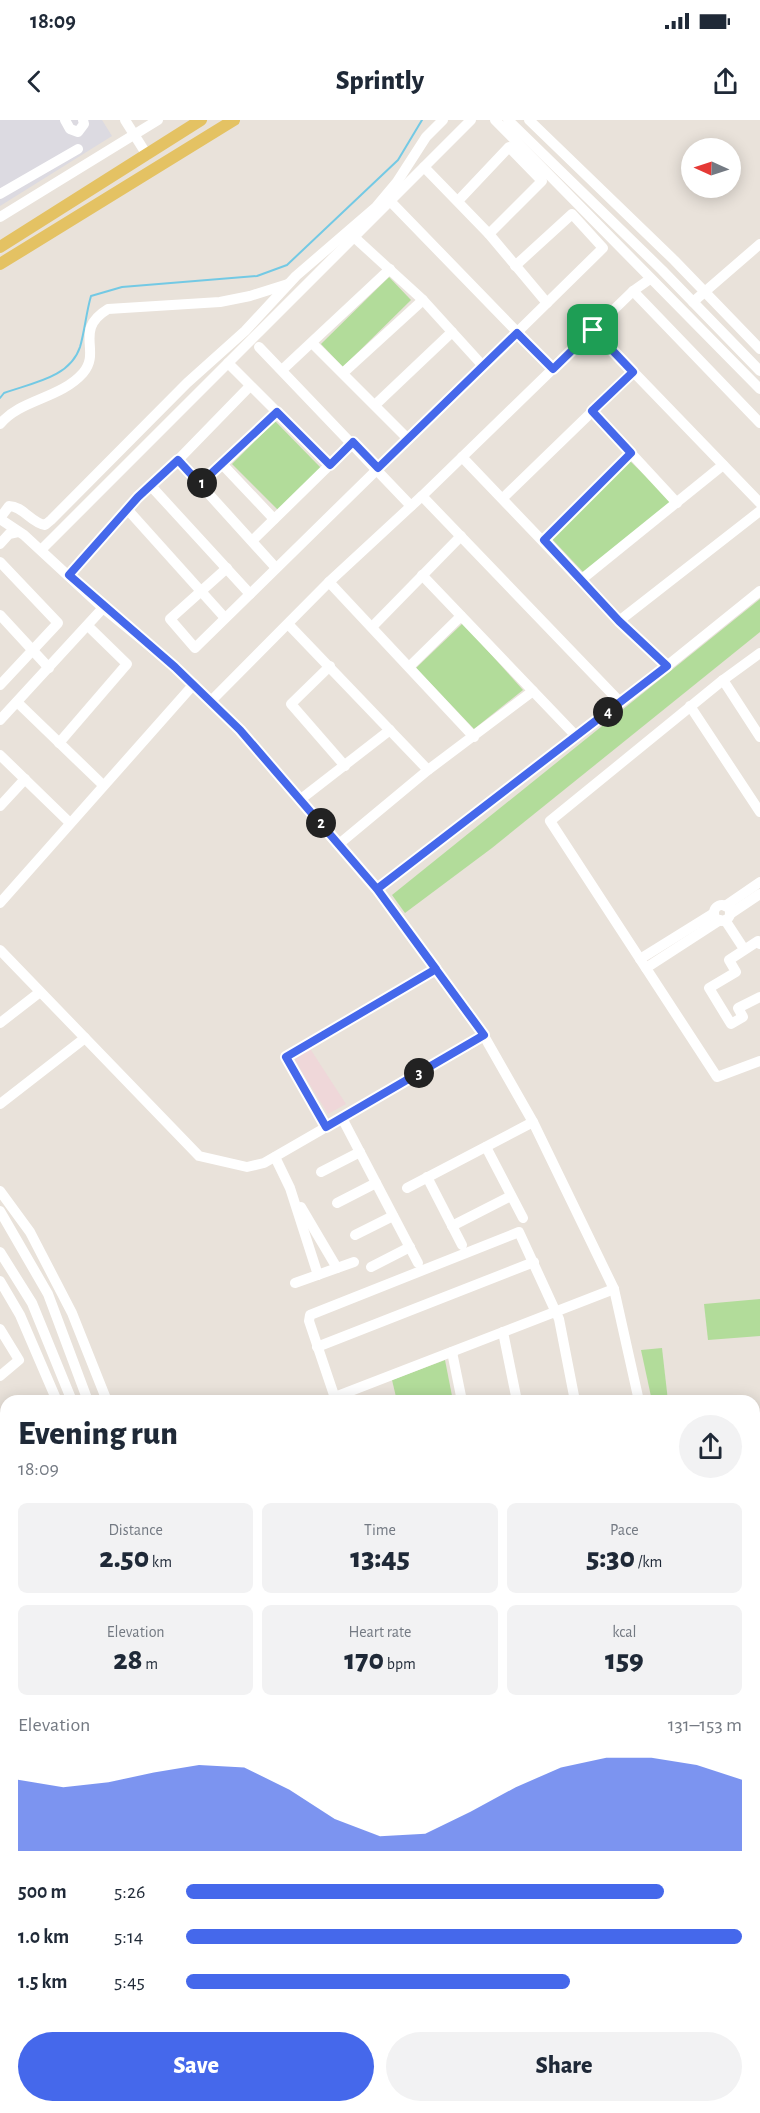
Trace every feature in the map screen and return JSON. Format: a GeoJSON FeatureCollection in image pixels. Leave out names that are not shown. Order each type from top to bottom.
{"type":"FeatureCollection","features":[{"type":"Feature","properties":{"kind":"main road"},"geometry":{"type":"LineString","coordinates":[[0,247],[201,120]]}},
{"type":"Feature","properties":{"kind":"main road"},"geometry":{"type":"LineString","coordinates":[[0,264],[234,120]]}},
{"type":"Feature","properties":{"kind":"street"},"geometry":{"type":"LineString","coordinates":[[65,120],[70,129],[78,132],[84,124],[83,120]]}},
{"type":"Feature","properties":{"kind":"street"},"geometry":{"type":"LineString","coordinates":[[125,120],[147,154]]}},
{"type":"Feature","properties":{"kind":"street"},"geometry":{"type":"LineString","coordinates":[[0,217],[158,120]]}},
{"type":"Feature","properties":{"kind":"street"},"geometry":{"type":"LineString","coordinates":[[442,120],[426,137],[397,182],[376,207],[288,284],[245,331],[187,382],[51,520],[45,525],[39,524],[15,506],[9,506],[0,518],[41,550],[103,608],[212,700],[301,799],[377,889],[484,1035],[533,1122],[614,1289],[638,1395]]}},
{"type":"Feature","properties":{"kind":"street"},"geometry":{"type":"LineString","coordinates":[[41,550],[471,120]]}},
{"type":"Feature","properties":{"kind":"street"},"geometry":{"type":"LineString","coordinates":[[495,120],[760,389]]}},
{"type":"Feature","properties":{"kind":"street"},"geometry":{"type":"LineString","coordinates":[[508,120],[760,371]]}},
{"type":"Feature","properties":{"kind":"street"},"geometry":{"type":"LineString","coordinates":[[529,120],[760,349]]}},
{"type":"Feature","properties":{"kind":"street"},"geometry":{"type":"LineString","coordinates":[[458,201],[510,147],[542,181],[489,234]]}},
{"type":"Feature","properties":{"kind":"street"},"geometry":{"type":"LineString","coordinates":[[0,194],[78,149]]}},
{"type":"Feature","properties":{"kind":"street"},"geometry":{"type":"LineString","coordinates":[[424,167],[489,234],[547,303]]}},
{"type":"Feature","properties":{"kind":"street"},"geometry":{"type":"LineString","coordinates":[[390,201],[553,369]]}},
{"type":"Feature","properties":{"kind":"street"},"geometry":{"type":"LineString","coordinates":[[227,568],[170,619],[195,648],[603,248],[572,214],[515,266]]}},
{"type":"Feature","properties":{"kind":"street"},"geometry":{"type":"LineString","coordinates":[[354,237],[423,300],[483,366]]}},
{"type":"Feature","properties":{"kind":"street"},"geometry":{"type":"LineString","coordinates":[[693,302],[760,244]]}},
{"type":"Feature","properties":{"kind":"street"},"geometry":{"type":"LineString","coordinates":[[282,370],[390,269]]}},
{"type":"Feature","properties":{"kind":"street"},"geometry":{"type":"LineString","coordinates":[[212,700],[289,625],[329,582],[422,496],[633,291],[650,279]]}},
{"type":"Feature","properties":{"kind":"street"},"geometry":{"type":"LineString","coordinates":[[0,424],[11,412],[58,393],[81,376],[90,359],[90,328],[96,317],[108,309],[220,302],[250,296],[288,284]]}},
{"type":"Feature","properties":{"kind":"street"},"geometry":{"type":"LineString","coordinates":[[633,291],[760,423]]}},
{"type":"Feature","properties":{"kind":"street"},"geometry":{"type":"LineString","coordinates":[[343,373],[423,300]]}},
{"type":"Feature","properties":{"kind":"street"},"geometry":{"type":"LineString","coordinates":[[593,330],[760,504]]}},
{"type":"Feature","properties":{"kind":"street"},"geometry":{"type":"LineString","coordinates":[[375,405],[452,332]]}},
{"type":"Feature","properties":{"kind":"street"},"geometry":{"type":"LineString","coordinates":[[312,343],[408,439]]}},
{"type":"Feature","properties":{"kind":"street"},"geometry":{"type":"LineString","coordinates":[[259,347],[378,468],[411,506]]}},
{"type":"Feature","properties":{"kind":"street"},"geometry":{"type":"LineString","coordinates":[[228,363],[330,465]]}},
{"type":"Feature","properties":{"kind":"street"},"geometry":{"type":"LineString","coordinates":[[503,498],[633,372]]}},
{"type":"Feature","properties":{"kind":"street"},"geometry":{"type":"LineString","coordinates":[[69,575],[127,509],[250,386]]}},
{"type":"Feature","properties":{"kind":"street"},"geometry":{"type":"LineString","coordinates":[[592,411],[677,503]]}},
{"type":"Feature","properties":{"kind":"street"},"geometry":{"type":"LineString","coordinates":[[200,484],[277,412]]}},
{"type":"Feature","properties":{"kind":"street"},"geometry":{"type":"LineString","coordinates":[[252,541],[353,442]]}},
{"type":"Feature","properties":{"kind":"street"},"geometry":{"type":"LineString","coordinates":[[544,540],[631,453]]}},
{"type":"Feature","properties":{"kind":"street"},"geometry":{"type":"LineString","coordinates":[[462,457],[582,579],[619,621],[667,666]]}},
{"type":"Feature","properties":{"kind":"street"},"geometry":{"type":"LineString","coordinates":[[178,460],[276,568]]}},
{"type":"Feature","properties":{"kind":"street"},"geometry":{"type":"LineString","coordinates":[[222,464],[274,519]]}},
{"type":"Feature","properties":{"kind":"street"},"geometry":{"type":"LineString","coordinates":[[582,579],[723,465]]}},
{"type":"Feature","properties":{"kind":"street"},"geometry":{"type":"LineString","coordinates":[[150,485],[250,594]]}},
{"type":"Feature","properties":{"kind":"street"},"geometry":{"type":"LineString","coordinates":[[422,496],[620,702]]}},
{"type":"Feature","properties":{"kind":"street"},"geometry":{"type":"LineString","coordinates":[[127,509],[225,618]]}},
{"type":"Feature","properties":{"kind":"street"},"geometry":{"type":"LineString","coordinates":[[619,621],[760,511]]}},
{"type":"Feature","properties":{"kind":"street"},"geometry":{"type":"LineString","coordinates":[[0,544],[9,534],[18,532]]}},
{"type":"Feature","properties":{"kind":"street"},"geometry":{"type":"LineString","coordinates":[[372,627],[461,536]]}},
{"type":"Feature","properties":{"kind":"street"},"geometry":{"type":"LineString","coordinates":[[0,562],[58,623],[32,650],[4,672],[0,685]]}},
{"type":"Feature","properties":{"kind":"street"},"geometry":{"type":"LineString","coordinates":[[422,575],[576,736]]}},
{"type":"Feature","properties":{"kind":"street"},"geometry":{"type":"LineString","coordinates":[[329,582],[474,737]]}},
{"type":"Feature","properties":{"kind":"street"},"geometry":{"type":"LineString","coordinates":[[377,889],[667,666],[760,591]]}},
{"type":"Feature","properties":{"kind":"street"},"geometry":{"type":"LineString","coordinates":[[0,720],[103,608]]}},
{"type":"Feature","properties":{"kind":"street"},"geometry":{"type":"LineString","coordinates":[[0,615],[50,668]]}},
{"type":"Feature","properties":{"kind":"street"},"geometry":{"type":"LineString","coordinates":[[409,667],[461,616]]}},
{"type":"Feature","properties":{"kind":"street"},"geometry":{"type":"LineString","coordinates":[[289,625],[428,770]]}},
{"type":"Feature","properties":{"kind":"street"},"geometry":{"type":"LineString","coordinates":[[59,743],[127,664],[88,626]]}},
{"type":"Feature","properties":{"kind":"street"},"geometry":{"type":"LineString","coordinates":[[760,653],[690,706],[550,821],[717,1077],[760,1061]]}},
{"type":"Feature","properties":{"kind":"street"},"geometry":{"type":"LineString","coordinates":[[330,666],[291,704],[345,766]]}},
{"type":"Feature","properties":{"kind":"street"},"geometry":{"type":"LineString","coordinates":[[723,680],[760,737]]}},
{"type":"Feature","properties":{"kind":"street"},"geometry":{"type":"LineString","coordinates":[[0,903],[194,684]]}},
{"type":"Feature","properties":{"kind":"street"},"geometry":{"type":"LineString","coordinates":[[339,844],[428,770],[533,691]]}},
{"type":"Feature","properties":{"kind":"street"},"geometry":{"type":"LineString","coordinates":[[17,702],[103,786]]}},
{"type":"Feature","properties":{"kind":"street"},"geometry":{"type":"LineString","coordinates":[[690,706],[760,812]]}},
{"type":"Feature","properties":{"kind":"street"},"geometry":{"type":"LineString","coordinates":[[301,799],[390,730]]}},
{"type":"Feature","properties":{"kind":"street"},"geometry":{"type":"LineString","coordinates":[[0,755],[70,823]]}},
{"type":"Feature","properties":{"kind":"street"},"geometry":{"type":"LineString","coordinates":[[0,806],[25,779]]}},
{"type":"Feature","properties":{"kind":"street"},"geometry":{"type":"LineString","coordinates":[[723,915],[760,882]]}},
{"type":"Feature","properties":{"kind":"street"},"geometry":{"type":"LineString","coordinates":[[643,963],[760,894]]}},
{"type":"Feature","properties":{"kind":"street"},"geometry":{"type":"LineString","coordinates":[[723,915],[744,949]]}},
{"type":"Feature","properties":{"kind":"street"},"geometry":{"type":"LineString","coordinates":[[760,944],[758,941],[729,960],[736,972],[709,988],[731,1024],[742,1017],[738,1008],[760,997]]}},
{"type":"Feature","properties":{"kind":"street"},"geometry":{"type":"LineString","coordinates":[[0,950],[200,1156],[247,1167],[264,1163],[275,1157],[484,1035]]}},
{"type":"Feature","properties":{"kind":"street"},"geometry":{"type":"LineString","coordinates":[[326,1127],[286,1057],[436,969]]}},
{"type":"Feature","properties":{"kind":"street"},"geometry":{"type":"LineString","coordinates":[[0,1023],[40,992]]}},
{"type":"Feature","properties":{"kind":"street"},"geometry":{"type":"LineString","coordinates":[[0,1104],[85,1038]]}},
{"type":"Feature","properties":{"kind":"street"},"geometry":{"type":"LineString","coordinates":[[342,1118],[418,1263]]}},
{"type":"Feature","properties":{"kind":"street"},"geometry":{"type":"LineString","coordinates":[[407,1188],[533,1122]]}},
{"type":"Feature","properties":{"kind":"street"},"geometry":{"type":"LineString","coordinates":[[486,1147],[523,1218]]}},
{"type":"Feature","properties":{"kind":"street"},"geometry":{"type":"LineString","coordinates":[[321,1172],[360,1152]]}},
{"type":"Feature","properties":{"kind":"street"},"geometry":{"type":"LineString","coordinates":[[275,1157],[290,1188],[337,1268]]}},
{"type":"Feature","properties":{"kind":"street"},"geometry":{"type":"LineString","coordinates":[[427,1177],[462,1245]]}},
{"type":"Feature","properties":{"kind":"street"},"geometry":{"type":"LineString","coordinates":[[337,1203],[376,1183]]}},
{"type":"Feature","properties":{"kind":"street"},"geometry":{"type":"LineString","coordinates":[[290,1188],[318,1275]]}},
{"type":"Feature","properties":{"kind":"street"},"geometry":{"type":"LineString","coordinates":[[0,1191],[30,1232],[72,1312],[105,1395]]}},
{"type":"Feature","properties":{"kind":"street"},"geometry":{"type":"LineString","coordinates":[[452,1226],[511,1196]]}},
{"type":"Feature","properties":{"kind":"street"},"geometry":{"type":"LineString","coordinates":[[0,1211],[48,1294],[86,1395]]}},
{"type":"Feature","properties":{"kind":"street"},"geometry":{"type":"LineString","coordinates":[[355,1235],[393,1216]]}},
{"type":"Feature","properties":{"kind":"street"},"geometry":{"type":"LineString","coordinates":[[334,1395],[309,1321],[310,1315],[516,1232],[522,1234],[555,1311],[574,1395]]}},
{"type":"Feature","properties":{"kind":"street"},"geometry":{"type":"LineString","coordinates":[[371,1267],[410,1246]]}},
{"type":"Feature","properties":{"kind":"street"},"geometry":{"type":"LineString","coordinates":[[0,1252],[32,1303],[70,1395]]}},
{"type":"Feature","properties":{"kind":"street"},"geometry":{"type":"LineString","coordinates":[[294,1283],[354,1262]]}},
{"type":"Feature","properties":{"kind":"street"},"geometry":{"type":"LineString","coordinates":[[317,1347],[534,1262]]}},
{"type":"Feature","properties":{"kind":"street"},"geometry":{"type":"LineString","coordinates":[[1,1286],[20,1315],[54,1395]]}},
{"type":"Feature","properties":{"kind":"street"},"geometry":{"type":"LineString","coordinates":[[345,1395],[614,1289]]}},
{"type":"Feature","properties":{"kind":"street"},"geometry":{"type":"LineString","coordinates":[[0,1329],[19,1360],[0,1376]]}},
{"type":"Feature","properties":{"kind":"street"},"geometry":{"type":"LineString","coordinates":[[503,1332],[516,1395]]}},
{"type":"Feature","properties":{"kind":"street"},"geometry":{"type":"LineString","coordinates":[[452,1352],[461,1395]]}},
{"type":"Feature","properties":{"kind":"shaded area"},"geometry":{"type":"Polygon","coordinates":[[[0,120],[102,120],[112,136],[0,206],[0,120]]]}},
{"type":"Feature","properties":{"kind":"shaded area"},"geometry":{"type":"Polygon","coordinates":[[[309,1047],[346,1104],[328,1114],[293,1057],[309,1047]]]}},
{"type":"Feature","properties":{"kind":"green space"},"geometry":{"type":"Polygon","coordinates":[[[389,277],[411,300],[343,367],[321,344],[389,277]]]}},
{"type":"Feature","properties":{"kind":"green space"},"geometry":{"type":"Polygon","coordinates":[[[275,421],[322,469],[279,511],[232,464],[275,421]]]}},
{"type":"Feature","properties":{"kind":"green space"},"geometry":{"type":"Polygon","coordinates":[[[630,461],[672,502],[584,573],[552,539],[630,461]]]}},
{"type":"Feature","properties":{"kind":"green space"},"geometry":{"type":"Polygon","coordinates":[[[760,599],[760,632],[492,848],[405,913],[392,895],[760,599]]]}},
{"type":"Feature","properties":{"kind":"green space"},"geometry":{"type":"Polygon","coordinates":[[[463,623],[523,690],[474,729],[416,668],[463,623]]]}},
{"type":"Feature","properties":{"kind":"green space"},"geometry":{"type":"Polygon","coordinates":[[[760,1299],[760,1336],[708,1340],[704,1304],[760,1299]]]}},
{"type":"Feature","properties":{"kind":"green space"},"geometry":{"type":"Polygon","coordinates":[[[662,1348],[667,1395],[651,1395],[641,1350],[662,1348]]]}},
{"type":"Feature","properties":{"kind":"green space"},"geometry":{"type":"Polygon","coordinates":[[[445,1360],[452,1395],[396,1395],[392,1380],[445,1360]]]}},
{"type":"Feature","properties":{"kind":"waterway"},"geometry":{"type":"LineString","coordinates":[[0,398],[4,393],[48,378],[68,366],[80,347],[91,296],[122,287],[257,276],[287,265],[398,160],[422,120]]}},
{"type":"Feature","properties":{"kind":"route"},"geometry":{"type":"LineString","coordinates":[[593,330],[553,369],[517,333],[378,468],[353,442],[330,465],[277,412],[200,484],[178,460],[138,497],[69,575],[103,608],[212,700],[240,730],[377,889],[436,969],[286,1057],[326,1127],[484,1035],[436,969],[388,904],[377,889],[667,666],[619,621],[544,540],[631,453],[592,411],[633,372],[593,330]]}}]}
